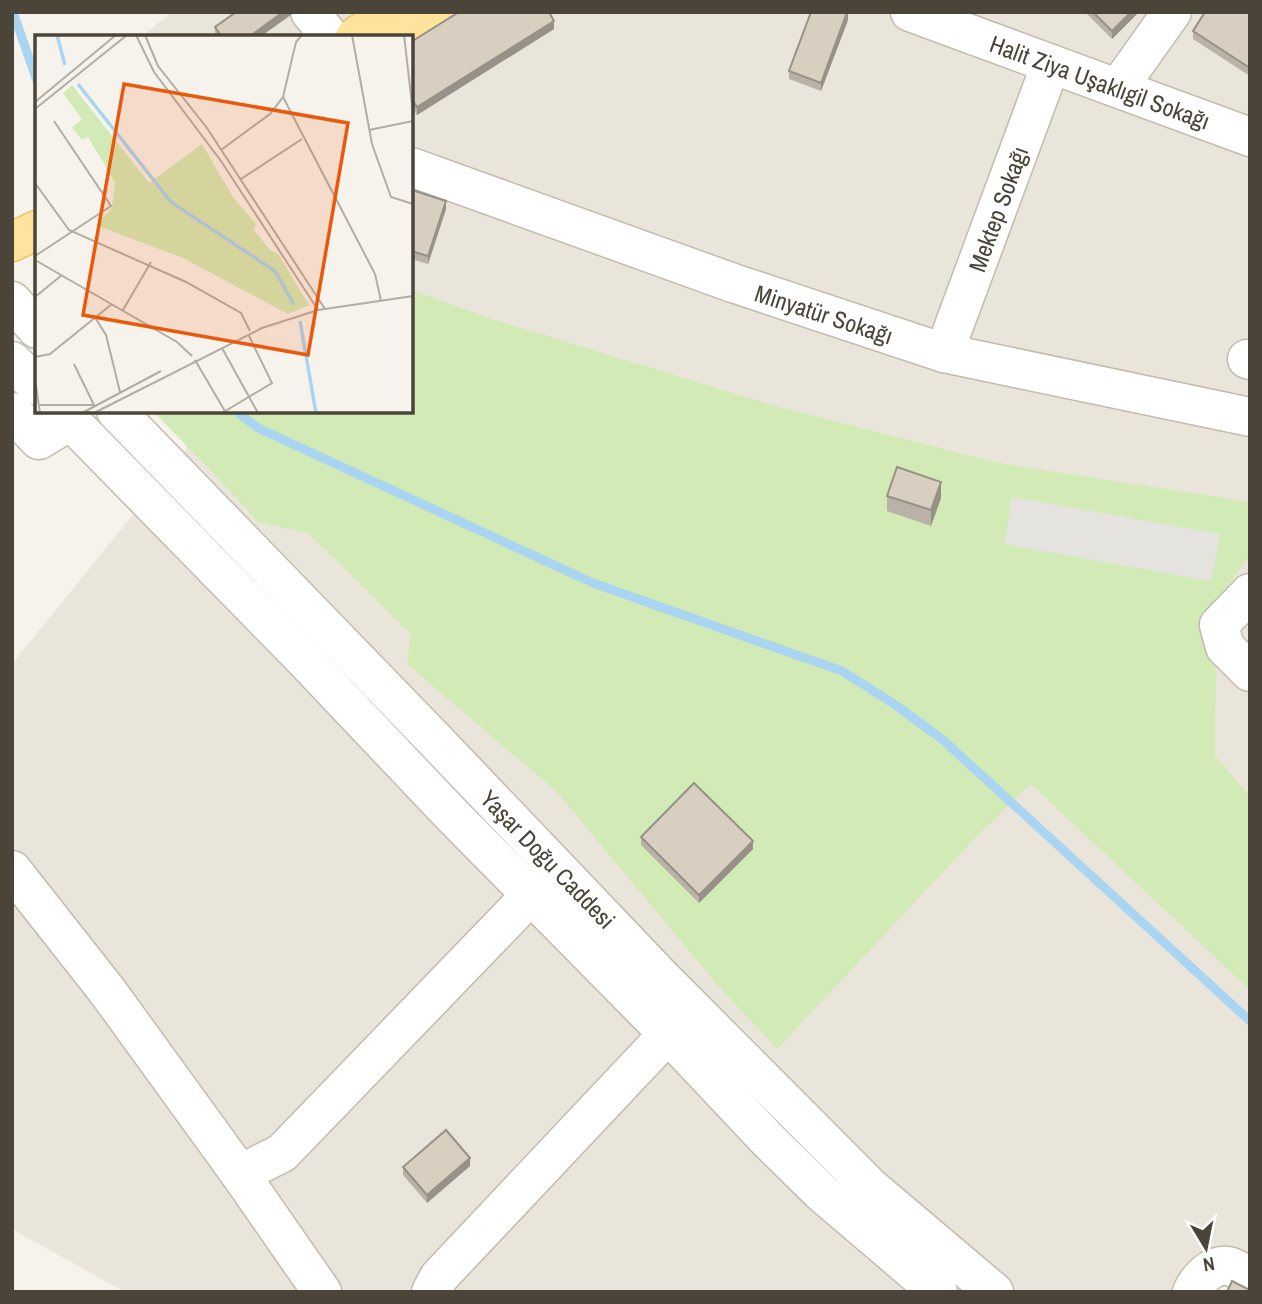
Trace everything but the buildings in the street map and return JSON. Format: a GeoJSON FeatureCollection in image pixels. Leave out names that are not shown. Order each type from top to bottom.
{"type":"FeatureCollection","features":[{"type":"Feature","properties":{"kind":"main road"},"geometry":{"type":"LineString","coordinates":[[358,35],[391,12]]}},
{"type":"Feature","properties":{"kind":"main road"},"geometry":{"type":"LineString","coordinates":[[403,35],[439,12]]}},
{"type":"Feature","properties":{"kind":"main road"},"geometry":{"type":"LineString","coordinates":[[12,242],[35,231]]}},
{"type":"Feature","properties":{"kind":"street"},"geometry":{"type":"LineString","coordinates":[[310,12],[328,35]]}},
{"type":"Feature","properties":{"kind":"street","name":"Halit Ziya Uşaklıgil Sokağı"},"geometry":{"type":"LineString","coordinates":[[910,12],[1250,137]]}},
{"type":"Feature","properties":{"kind":"street"},"geometry":{"type":"LineString","coordinates":[[1118,88],[1172,12]]}},
{"type":"Feature","properties":{"kind":"street","name":"Mektep Sokağı"},"geometry":{"type":"LineString","coordinates":[[944,353],[1051,64]]}},
{"type":"Feature","properties":{"kind":"street","name":"Minyatür Sokağı"},"geometry":{"type":"LineString","coordinates":[[413,168],[733,283],[944,353],[1250,416]]}},
{"type":"Feature","properties":{"kind":"street"},"geometry":{"type":"LineString","coordinates":[[12,301],[35,327]]}},
{"type":"Feature","properties":{"kind":"street"},"geometry":{"type":"LineString","coordinates":[[12,361],[35,384]]}},
{"type":"Feature","properties":{"kind":"street"},"geometry":{"type":"LineString","coordinates":[[12,412],[39,440],[66,416]]}},
{"type":"Feature","properties":{"kind":"street","name":"Yaşar Doğu Caddesi"},"geometry":{"type":"LineString","coordinates":[[118,413],[660,976],[870,1187],[994,1292]]}},
{"type":"Feature","properties":{"kind":"street","name":"Yaşar Doğu Caddesi"},"geometry":{"type":"LineString","coordinates":[[66,416],[767,1139],[822,1193],[938,1292]]}},
{"type":"Feature","properties":{"kind":"street"},"geometry":{"type":"LineString","coordinates":[[1250,593],[1219,625],[1225,647],[1250,672]]}},
{"type":"Feature","properties":{"kind":"street"},"geometry":{"type":"LineString","coordinates":[[12,870],[108,992],[322,1292]]}},
{"type":"Feature","properties":{"kind":"street"},"geometry":{"type":"LineString","coordinates":[[240,1174],[282,1153],[530,895]]}},
{"type":"Feature","properties":{"kind":"street"},"geometry":{"type":"LineString","coordinates":[[431,1292],[439,1277],[668,1034]]}},
{"type":"Feature","properties":{"kind":"street"},"geometry":{"type":"LineString","coordinates":[[1192,1292],[1196,1282],[1209,1270],[1228,1266],[1250,1277]]}},
{"type":"Feature","properties":{"kind":"shaded area"},"geometry":{"type":"Polygon","coordinates":[[[172,12],[1250,12],[1250,1276],[1212,1292],[125,1292],[12,1229],[12,664],[215,413],[413,413],[413,35],[143,35],[172,12]]]}},
{"type":"Feature","properties":{"kind":"shaded area"},"geometry":{"type":"Polygon","coordinates":[[[1012,497],[1220,534],[1211,581],[1004,544],[1012,497]]]}},
{"type":"Feature","properties":{"kind":"green space"},"geometry":{"type":"Polygon","coordinates":[[[413,291],[498,321],[775,406],[998,463],[1250,502],[1250,554],[1207,616],[1216,659],[1215,756],[1250,796],[1250,990],[1031,784],[976,837],[777,1049],[719,987],[557,792],[407,664],[411,634],[308,533],[257,522],[155,413],[413,413],[413,291]]]}},
{"type":"Feature","properties":{"kind":"waterway"},"geometry":{"type":"LineString","coordinates":[[13,12],[35,75]]}},
{"type":"Feature","properties":{"kind":"waterway"},"geometry":{"type":"LineString","coordinates":[[239,413],[258,428],[593,583],[842,671],[942,739],[1250,1021]]}}]}
